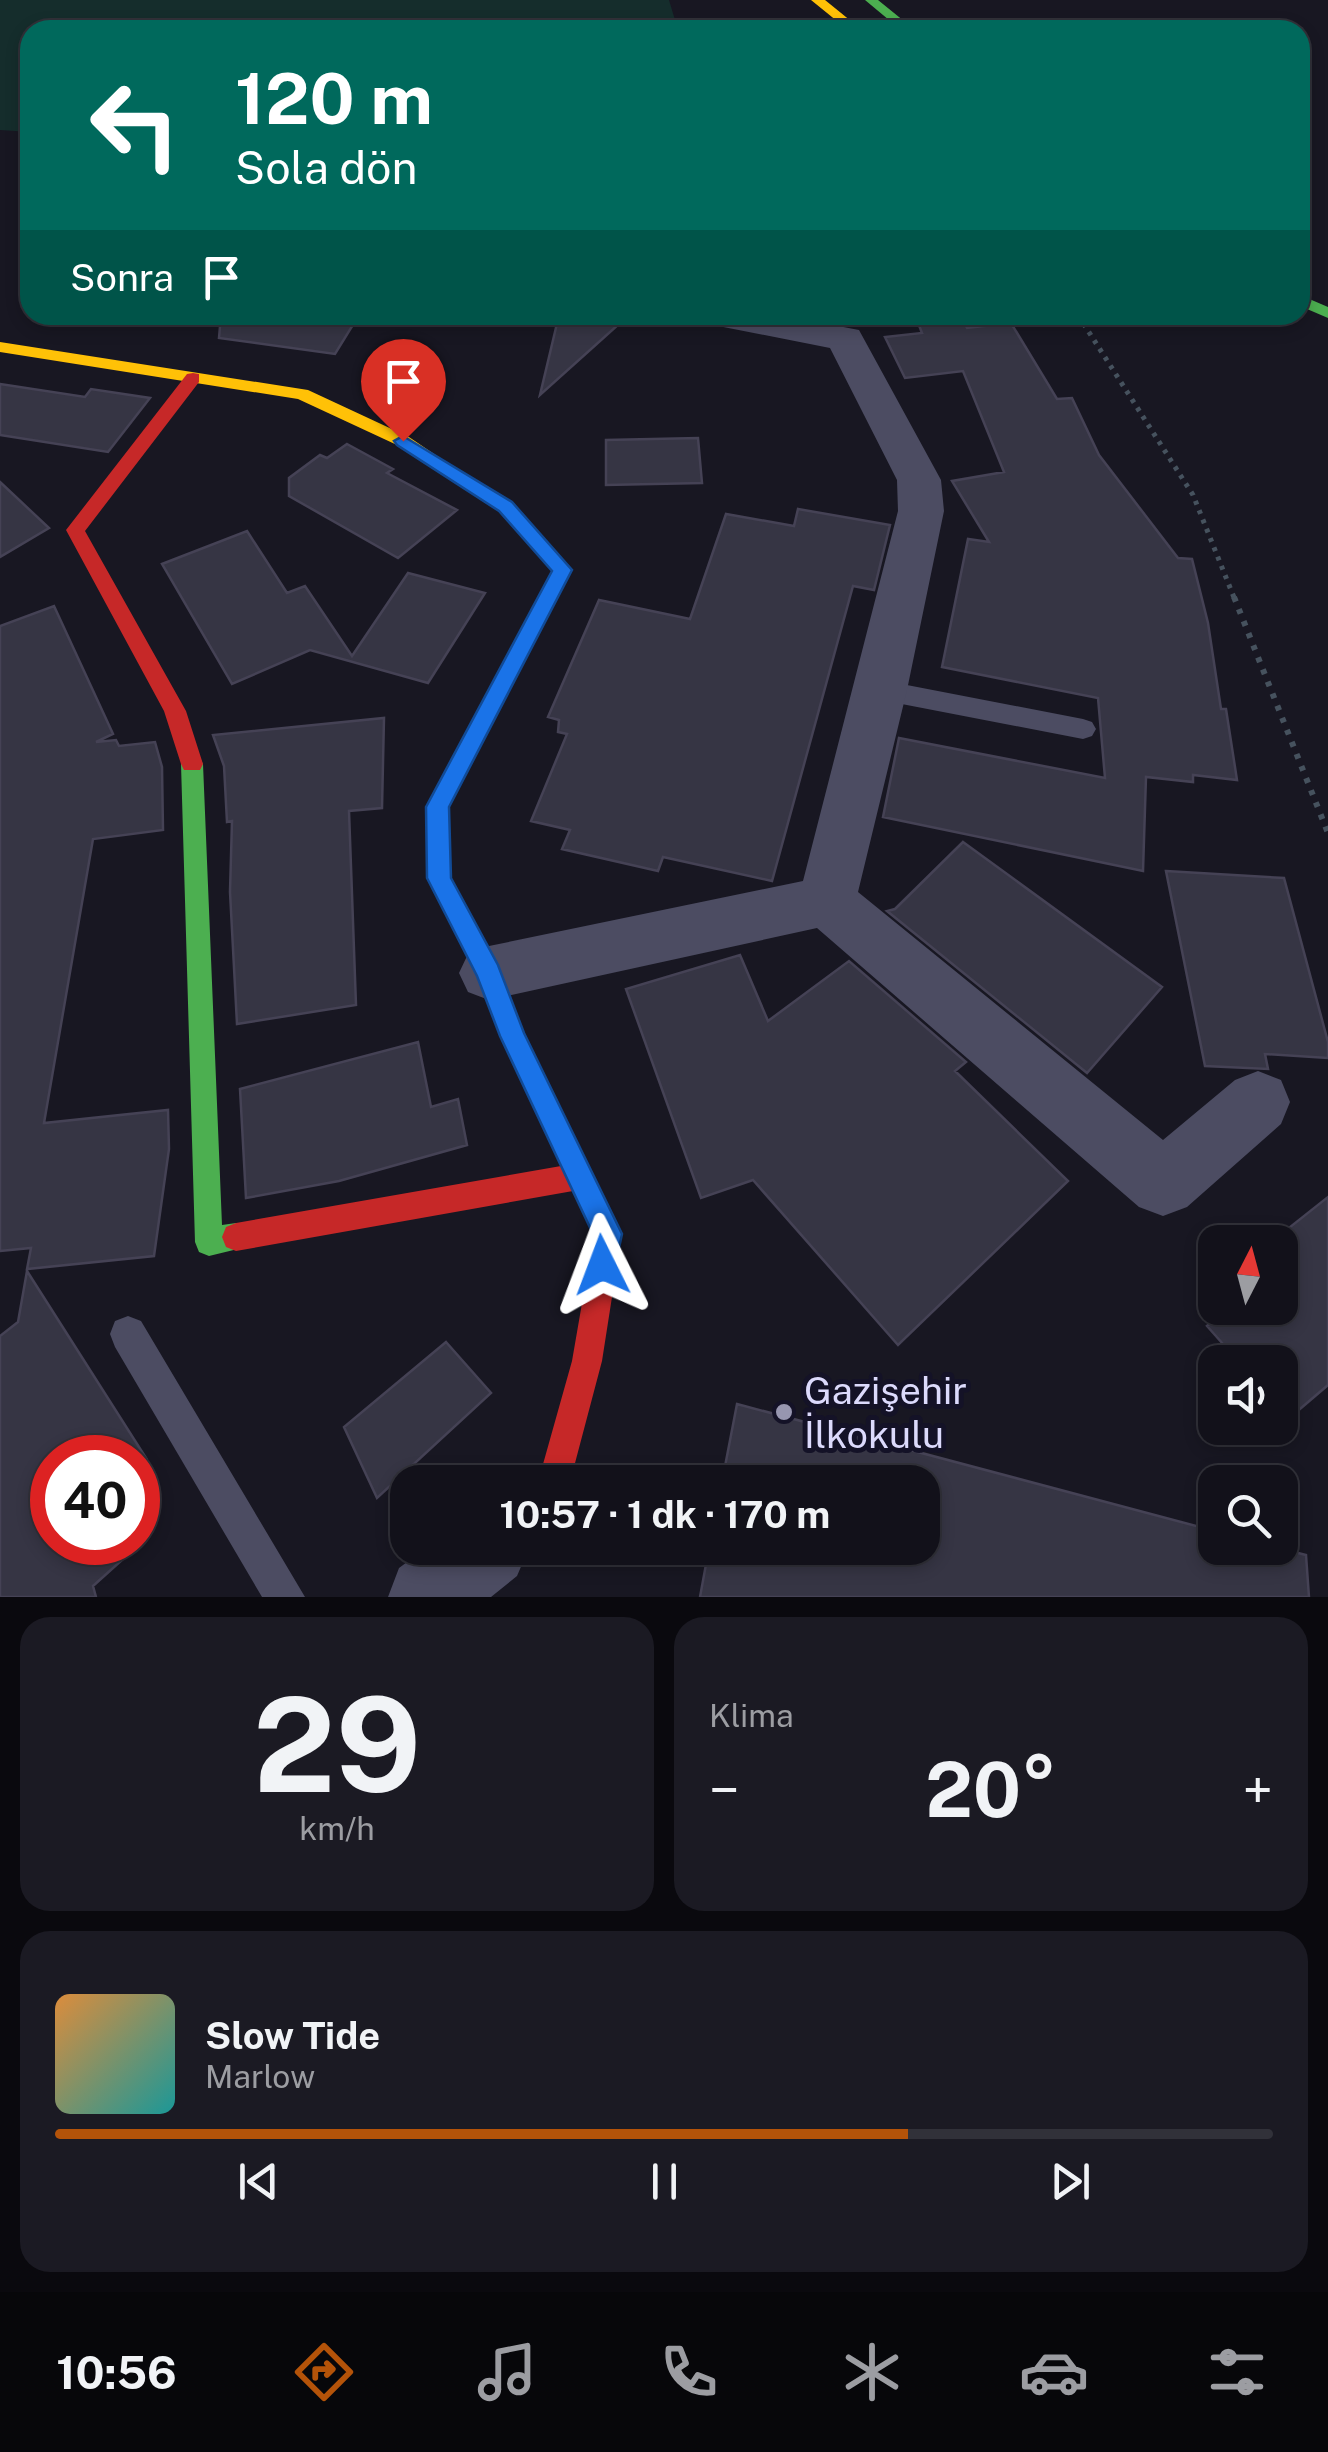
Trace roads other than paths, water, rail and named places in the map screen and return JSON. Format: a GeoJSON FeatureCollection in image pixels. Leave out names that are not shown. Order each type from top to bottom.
{"type":"FeatureCollection","features":[{"type":"Feature","properties":{"kind":"street"},"geometry":{"type":"LineString","coordinates":[[817,0],[843,20]]}},
{"type":"Feature","properties":{"kind":"street"},"geometry":{"type":"LineString","coordinates":[[871,0],[896,20]]}},
{"type":"Feature","properties":{"kind":"street"},"geometry":{"type":"LineString","coordinates":[[771,325],[845,339],[919,480],[921,511],[881,690],[827,900]]}},
{"type":"Feature","properties":{"kind":"street"},"geometry":{"type":"LineString","coordinates":[[0,347],[302,394],[403,441],[506,506],[562,570],[437,807],[439,878],[489,973],[512,1036],[608,1234],[587,1361],[559,1465]]}},
{"type":"Feature","properties":{"kind":"street"},"geometry":{"type":"LineString","coordinates":[[193,378],[75,530],[175,710],[193,766],[209,1242],[580,1176]]}},
{"type":"Feature","properties":{"kind":"street"},"geometry":{"type":"LineString","coordinates":[[489,973],[827,900]]}},
{"type":"Feature","properties":{"kind":"street"},"geometry":{"type":"LineString","coordinates":[[827,900],[1163,1183],[1258,1102]]}},
{"type":"Feature","properties":{"kind":"street"},"geometry":{"type":"LineString","coordinates":[[428,1597],[468,1565]]}},
{"type":"Feature","properties":{"kind":"lane"},"geometry":{"type":"LineString","coordinates":[[881,690],[1082,729]]}},
{"type":"Feature","properties":{"kind":"lane"},"geometry":{"type":"LineString","coordinates":[[128,1334],[285,1597]]}},
{"type":"Feature","properties":{"kind":"place","name":"Gazişehir İlkokulu"},"geometry":{"type":"Point","coordinates":[784,1412]}}]}
